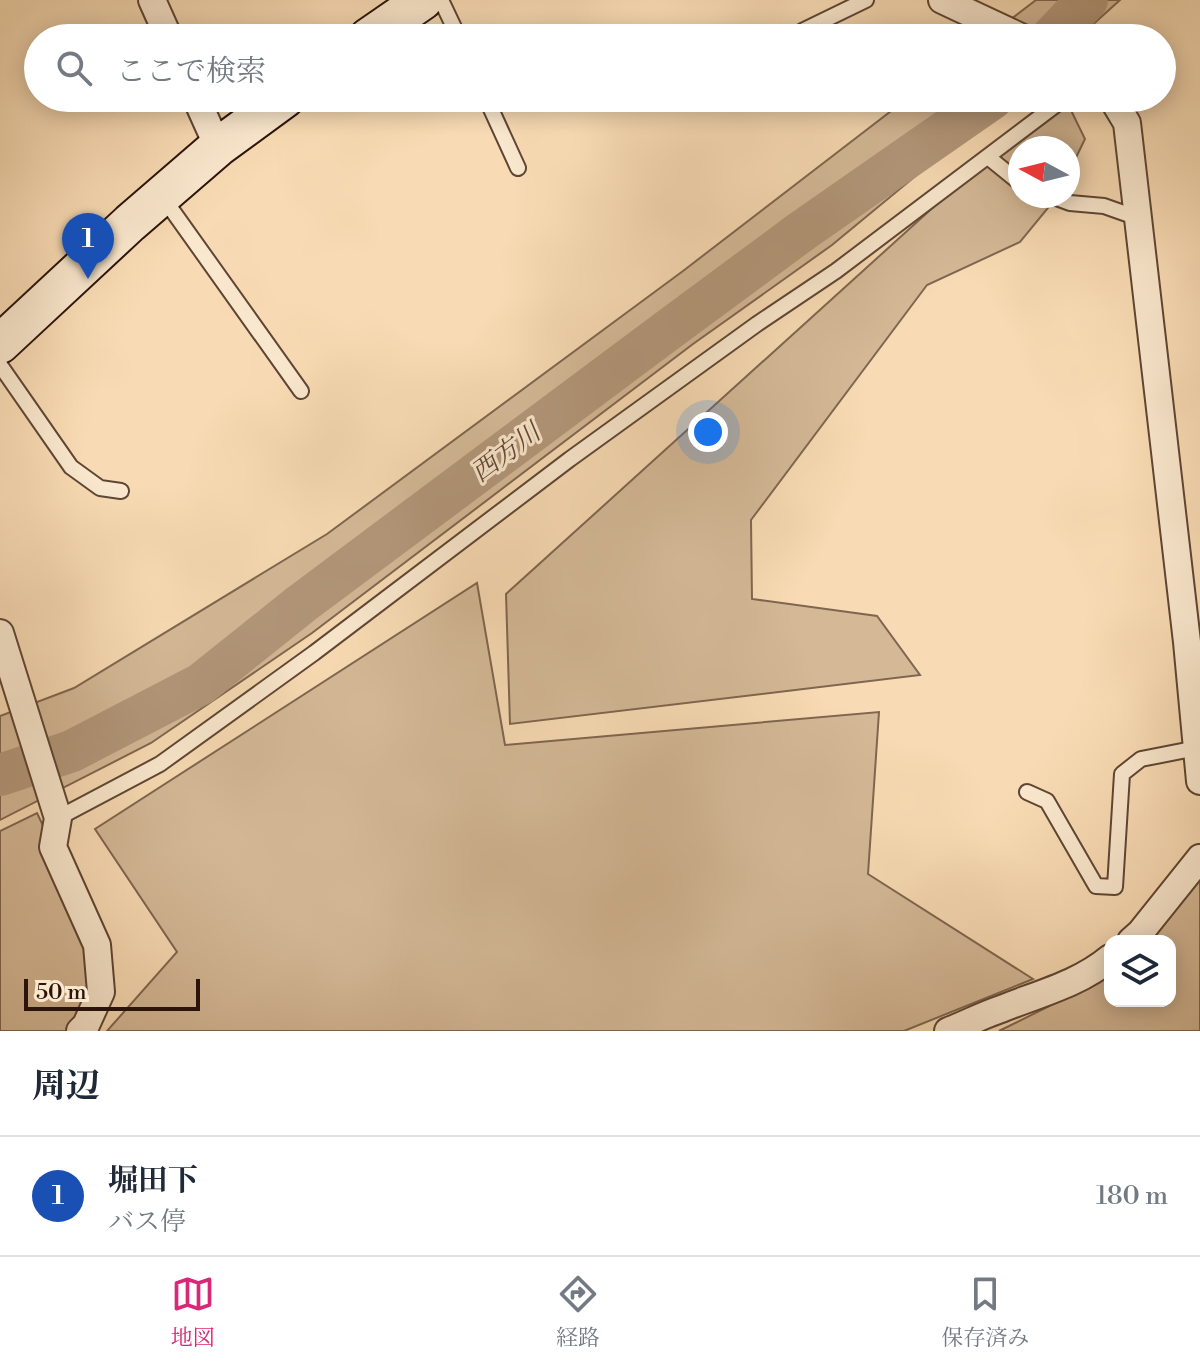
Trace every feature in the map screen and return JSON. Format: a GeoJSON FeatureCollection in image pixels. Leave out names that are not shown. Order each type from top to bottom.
{"type":"FeatureCollection","features":[{"type":"Feature","properties":{"kind":"street"},"geometry":{"type":"LineString","coordinates":[[152,0],[163,24]]}},
{"type":"Feature","properties":{"kind":"street"},"geometry":{"type":"LineString","coordinates":[[388,24],[423,0]]}},
{"type":"Feature","properties":{"kind":"street"},"geometry":{"type":"LineString","coordinates":[[942,0],[995,24]]}},
{"type":"Feature","properties":{"kind":"street"},"geometry":{"type":"LineString","coordinates":[[202,112],[218,147]]}},
{"type":"Feature","properties":{"kind":"street"},"geometry":{"type":"LineString","coordinates":[[0,344],[161,195],[266,112]]}},
{"type":"Feature","properties":{"kind":"street"},"geometry":{"type":"LineString","coordinates":[[1120,112],[1127,123],[1194,641],[1200,781]]}},
{"type":"Feature","properties":{"kind":"street"},"geometry":{"type":"LineString","coordinates":[[0,633],[58,818],[53,847],[97,945],[101,992],[86,1025],[80,1031]]}},
{"type":"Feature","properties":{"kind":"street"},"geometry":{"type":"LineString","coordinates":[[1138,935],[1200,858]]}},
{"type":"Feature","properties":{"kind":"street"},"geometry":{"type":"LineString","coordinates":[[948,1031],[1035,997],[1104,963]]}},
{"type":"Feature","properties":{"kind":"lane"},"geometry":{"type":"LineString","coordinates":[[441,0],[452,24]]}},
{"type":"Feature","properties":{"kind":"lane"},"geometry":{"type":"LineString","coordinates":[[816,24],[866,0]]}},
{"type":"Feature","properties":{"kind":"lane"},"geometry":{"type":"LineString","coordinates":[[492,112],[518,168]]}},
{"type":"Feature","properties":{"kind":"lane"},"geometry":{"type":"LineString","coordinates":[[58,818],[173,754],[314,653],[570,459],[836,271],[1047,112]]}},
{"type":"Feature","properties":{"kind":"lane"},"geometry":{"type":"LineString","coordinates":[[988,157],[1008,173]]}},
{"type":"Feature","properties":{"kind":"lane"},"geometry":{"type":"LineString","coordinates":[[161,195],[301,391]]}},
{"type":"Feature","properties":{"kind":"lane"},"geometry":{"type":"LineString","coordinates":[[1080,204],[1104,206],[1138,218]]}},
{"type":"Feature","properties":{"kind":"lane"},"geometry":{"type":"LineString","coordinates":[[0,365],[71,467],[100,488],[121,491]]}},
{"type":"Feature","properties":{"kind":"lane"},"geometry":{"type":"LineString","coordinates":[[1027,792],[1047,801],[1096,886],[1115,887],[1122,774],[1141,759],[1197,748]]}},
{"type":"Feature","properties":{"kind":"shaded area"},"geometry":{"type":"Polygon","coordinates":[[[1036,0],[1120,0],[1093,24],[1004,24],[1036,0]]]}},
{"type":"Feature","properties":{"kind":"shaded area"},"geometry":{"type":"Polygon","coordinates":[[[890,112],[993,112],[832,245],[693,344],[312,633],[151,743],[0,820],[0,716],[74,688],[327,534],[683,271],[890,112]]]}},
{"type":"Feature","properties":{"kind":"shaded area"},"geometry":{"type":"Polygon","coordinates":[[[1047,112],[1072,112],[1085,139],[1080,149],[1080,136],[1016,136],[1047,112]]]}},
{"type":"Feature","properties":{"kind":"shaded area"},"geometry":{"type":"Polygon","coordinates":[[[1008,142],[1008,208],[1048,208],[1020,242],[927,285],[751,520],[752,599],[877,616],[920,675],[510,724],[506,594],[1008,142]]]}},
{"type":"Feature","properties":{"kind":"shaded area"},"geometry":{"type":"Polygon","coordinates":[[[477,583],[505,745],[879,712],[868,874],[1033,979],[904,1031],[107,1031],[177,952],[95,829],[477,583]]]}},
{"type":"Feature","properties":{"kind":"shaded area"},"geometry":{"type":"Polygon","coordinates":[[[37,813],[53,847],[100,976],[79,1031],[0,1031],[0,831],[37,813]]]}},
{"type":"Feature","properties":{"kind":"shaded area"},"geometry":{"type":"Polygon","coordinates":[[[1200,880],[1200,1031],[999,1031],[1104,979],[1104,1007],[1176,1007],[1176,935],[1149,935],[1200,880]]]}},
{"type":"Feature","properties":{"kind":"waterway","name":"西方川"},"geometry":{"type":"LineString","coordinates":[[1064,24],[1087,0]]}},
{"type":"Feature","properties":{"kind":"waterway","name":"西方川"},"geometry":{"type":"LineString","coordinates":[[0,775],[72,751],[201,684],[301,604],[668,330],[802,231],[973,112]]}},
{"type":"Feature","properties":{"kind":"place","name":"堀田下"},"geometry":{"type":"Point","coordinates":[88,279]}}]}
